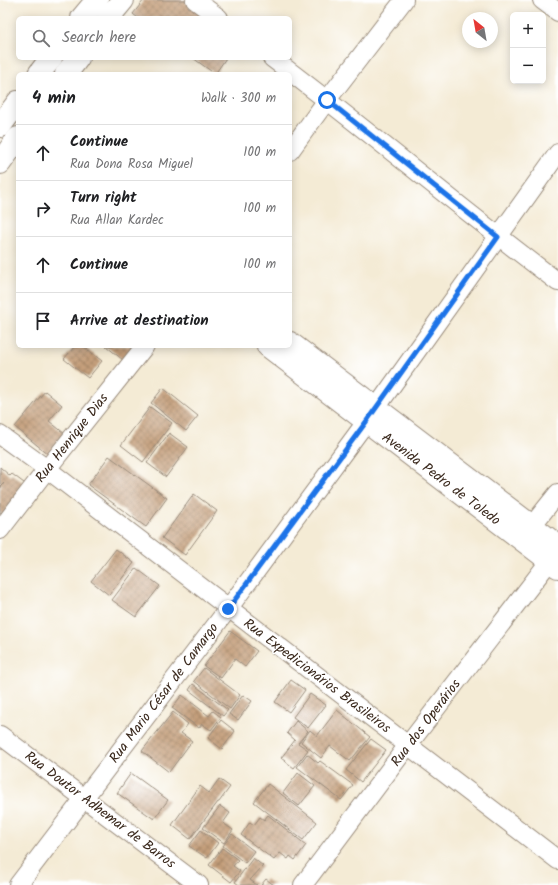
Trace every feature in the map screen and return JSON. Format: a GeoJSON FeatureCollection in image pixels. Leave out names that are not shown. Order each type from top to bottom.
{"type":"FeatureCollection","features":[{"type":"Feature","properties":{"kind":"main road"},"geometry":{"type":"LineString","coordinates":[[84,16],[96,0]]}},
{"type":"Feature","properties":{"kind":"main road"},"geometry":{"type":"LineString","coordinates":[[110,16],[123,0]]}},
{"type":"Feature","properties":{"kind":"main road"},"geometry":{"type":"LineString","coordinates":[[40,72],[50,60]]}},
{"type":"Feature","properties":{"kind":"main road"},"geometry":{"type":"LineString","coordinates":[[68,72],[76,60]]}},
{"type":"Feature","properties":{"kind":"main road"},"geometry":{"type":"LineString","coordinates":[[12,147],[0,126],[16,105]]}},
{"type":"Feature","properties":{"kind":"main road","name":"Avenida Pedro de Toledo"},"geometry":{"type":"LineString","coordinates":[[292,345],[371,415]]}},
{"type":"Feature","properties":{"kind":"main road","name":"Avenida Pedro de Toledo"},"geometry":{"type":"LineString","coordinates":[[271,348],[371,415],[556,556]]}},
{"type":"Feature","properties":{"kind":"street"},"geometry":{"type":"LineString","coordinates":[[195,0],[216,16]]}},
{"type":"Feature","properties":{"kind":"street"},"geometry":{"type":"LineString","coordinates":[[292,148],[404,0]]}},
{"type":"Feature","properties":{"kind":"street"},"geometry":{"type":"LineString","coordinates":[[542,0],[558,12]]}},
{"type":"Feature","properties":{"kind":"street"},"geometry":{"type":"LineString","coordinates":[[275,60],[290,72]]}},
{"type":"Feature","properties":{"kind":"street"},"geometry":{"type":"LineString","coordinates":[[292,73],[498,237],[558,282]]}},
{"type":"Feature","properties":{"kind":"street","name":"Rua Mario César de Camargo"},"geometry":{"type":"LineString","coordinates":[[18,885],[228,609],[371,415],[558,154]]}},
{"type":"Feature","properties":{"kind":"street","name":"Rua Henrique Dias"},"geometry":{"type":"LineString","coordinates":[[0,530],[143,348]]}},
{"type":"Feature","properties":{"kind":"street","name":"Rua Expedicionários Brasileiros"},"geometry":{"type":"LineString","coordinates":[[0,435],[47,469],[558,860]]}},
{"type":"Feature","properties":{"kind":"street"},"geometry":{"type":"LineString","coordinates":[[527,533],[558,493]]}},
{"type":"Feature","properties":{"kind":"street","name":"Rua dos Operários"},"geometry":{"type":"LineString","coordinates":[[303,885],[408,745],[556,556]]}},
{"type":"Feature","properties":{"kind":"street","name":"Rua Doutor Adhemar de Barros"},"geometry":{"type":"LineString","coordinates":[[0,736],[199,885]]}},
{"type":"Feature","properties":{"kind":"building"},"geometry":{"type":"Polygon","coordinates":[[[144,0],[185,0],[206,16],[136,16],[133,14],[144,0]]]}},
{"type":"Feature","properties":{"kind":"building"},"geometry":{"type":"Polygon","coordinates":[[[196,60],[225,60],[216,72],[212,72],[196,60]]]}},
{"type":"Feature","properties":{"kind":"building"},"geometry":{"type":"Polygon","coordinates":[[[73,348],[86,348],[102,361],[88,378],[64,359],[73,348]]]}},
{"type":"Feature","properties":{"kind":"building"},"geometry":{"type":"Polygon","coordinates":[[[108,348],[132,348],[123,360],[108,348]]]}},
{"type":"Feature","properties":{"kind":"building"},"geometry":{"type":"Polygon","coordinates":[[[163,388],[198,416],[186,431],[151,403],[163,388]]]}},
{"type":"Feature","properties":{"kind":"building"},"geometry":{"type":"Polygon","coordinates":[[[45,391],[62,405],[49,421],[70,438],[54,459],[15,427],[45,391]]]}},
{"type":"Feature","properties":{"kind":"building"},"geometry":{"type":"Polygon","coordinates":[[[150,407],[172,423],[143,462],[121,445],[150,407]]]}},
{"type":"Feature","properties":{"kind":"building"},"geometry":{"type":"Polygon","coordinates":[[[169,433],[188,447],[166,477],[147,463],[169,433]]]}},
{"type":"Feature","properties":{"kind":"building"},"geometry":{"type":"Polygon","coordinates":[[[109,456],[167,498],[146,527],[88,485],[109,456]]]}},
{"type":"Feature","properties":{"kind":"building"},"geometry":{"type":"Polygon","coordinates":[[[0,467],[10,476],[12,474],[28,486],[4,516],[0,512],[0,489],[4,483],[0,487],[0,467]]]}},
{"type":"Feature","properties":{"kind":"building"},"geometry":{"type":"Polygon","coordinates":[[[194,494],[217,511],[185,555],[162,538],[194,494]]]}},
{"type":"Feature","properties":{"kind":"building"},"geometry":{"type":"Polygon","coordinates":[[[116,549],[134,563],[109,595],[91,581],[116,549]]]}},
{"type":"Feature","properties":{"kind":"building"},"geometry":{"type":"Polygon","coordinates":[[[136,568],[160,586],[136,617],[112,600],[136,568]]]}},
{"type":"Feature","properties":{"kind":"building"},"geometry":{"type":"Polygon","coordinates":[[[230,631],[257,651],[245,667],[235,659],[221,678],[204,666],[230,631]]]}},
{"type":"Feature","properties":{"kind":"building"},"geometry":{"type":"Polygon","coordinates":[[[204,668],[240,695],[230,709],[194,681],[204,668]]]}},
{"type":"Feature","properties":{"kind":"building"},"geometry":{"type":"Polygon","coordinates":[[[291,680],[305,690],[289,712],[275,702],[291,680]]]}},
{"type":"Feature","properties":{"kind":"building"},"geometry":{"type":"Polygon","coordinates":[[[193,684],[228,710],[223,716],[189,690],[193,684]]]}},
{"type":"Feature","properties":{"kind":"building"},"geometry":{"type":"Polygon","coordinates":[[[310,694],[326,705],[308,728],[293,717],[310,694]]]}},
{"type":"Feature","properties":{"kind":"building"},"geometry":{"type":"Polygon","coordinates":[[[182,695],[209,716],[213,711],[221,717],[211,730],[202,724],[199,728],[172,708],[182,695]]]}},
{"type":"Feature","properties":{"kind":"building"},"geometry":{"type":"Polygon","coordinates":[[[243,695],[252,701],[238,720],[229,714],[243,695]]]}},
{"type":"Feature","properties":{"kind":"building"},"geometry":{"type":"Polygon","coordinates":[[[337,710],[370,737],[350,761],[330,746],[321,758],[301,742],[310,730],[317,736],[337,710]]]}},
{"type":"Feature","properties":{"kind":"building"},"geometry":{"type":"Polygon","coordinates":[[[173,712],[188,724],[181,733],[192,741],[169,772],[142,751],[173,712]]]}},
{"type":"Feature","properties":{"kind":"building"},"geometry":{"type":"Polygon","coordinates":[[[221,720],[235,731],[222,749],[208,738],[221,720]]]}},
{"type":"Feature","properties":{"kind":"building"},"geometry":{"type":"Polygon","coordinates":[[[296,721],[308,731],[298,743],[308,750],[294,768],[281,758],[295,740],[287,733],[296,721]]]}},
{"type":"Feature","properties":{"kind":"building"},"geometry":{"type":"Polygon","coordinates":[[[371,739],[386,750],[361,782],[346,770],[371,739]]]}},
{"type":"Feature","properties":{"kind":"building"},"geometry":{"type":"Polygon","coordinates":[[[307,754],[318,763],[320,761],[353,785],[341,800],[297,767],[307,754]]]}},
{"type":"Feature","properties":{"kind":"building"},"geometry":{"type":"Polygon","coordinates":[[[131,773],[168,800],[154,819],[117,793],[131,773]]]}},
{"type":"Feature","properties":{"kind":"building"},"geometry":{"type":"Polygon","coordinates":[[[298,773],[315,786],[299,806],[283,793],[298,773]]]}},
{"type":"Feature","properties":{"kind":"building"},"geometry":{"type":"Polygon","coordinates":[[[219,779],[230,787],[190,839],[172,825],[200,786],[209,793],[219,779]]]}},
{"type":"Feature","properties":{"kind":"building"},"geometry":{"type":"Polygon","coordinates":[[[268,784],[317,822],[303,840],[254,802],[268,784]]]}},
{"type":"Feature","properties":{"kind":"building"},"geometry":{"type":"Polygon","coordinates":[[[220,806],[230,813],[223,823],[233,830],[224,843],[203,828],[220,806]]]}},
{"type":"Feature","properties":{"kind":"building"},"geometry":{"type":"Polygon","coordinates":[[[268,815],[306,845],[295,860],[290,856],[288,859],[280,853],[274,860],[241,835],[250,822],[254,825],[260,817],[264,820],[268,815]]]}},
{"type":"Feature","properties":{"kind":"building"},"geometry":{"type":"Polygon","coordinates":[[[201,830],[218,843],[207,858],[189,846],[201,830]]]}},
{"type":"Feature","properties":{"kind":"building"},"geometry":{"type":"Polygon","coordinates":[[[232,834],[254,851],[245,863],[223,846],[232,834]]]}},
{"type":"Feature","properties":{"kind":"building"},"geometry":{"type":"Polygon","coordinates":[[[222,848],[238,860],[233,866],[240,871],[231,882],[209,865],[222,848]]]}},
{"type":"Feature","properties":{"kind":"building"},"geometry":{"type":"Polygon","coordinates":[[[253,858],[263,866],[250,880],[257,885],[239,885],[235,882],[253,858]]]}},
{"type":"Feature","properties":{"kind":"building"},"geometry":{"type":"Polygon","coordinates":[[[266,879],[274,885],[261,885],[266,879]]]}},
{"type":"Feature","properties":{"kind":"route"},"geometry":{"type":"LineString","coordinates":[[228,609],[366,422],[498,237],[327,100]]}}]}
